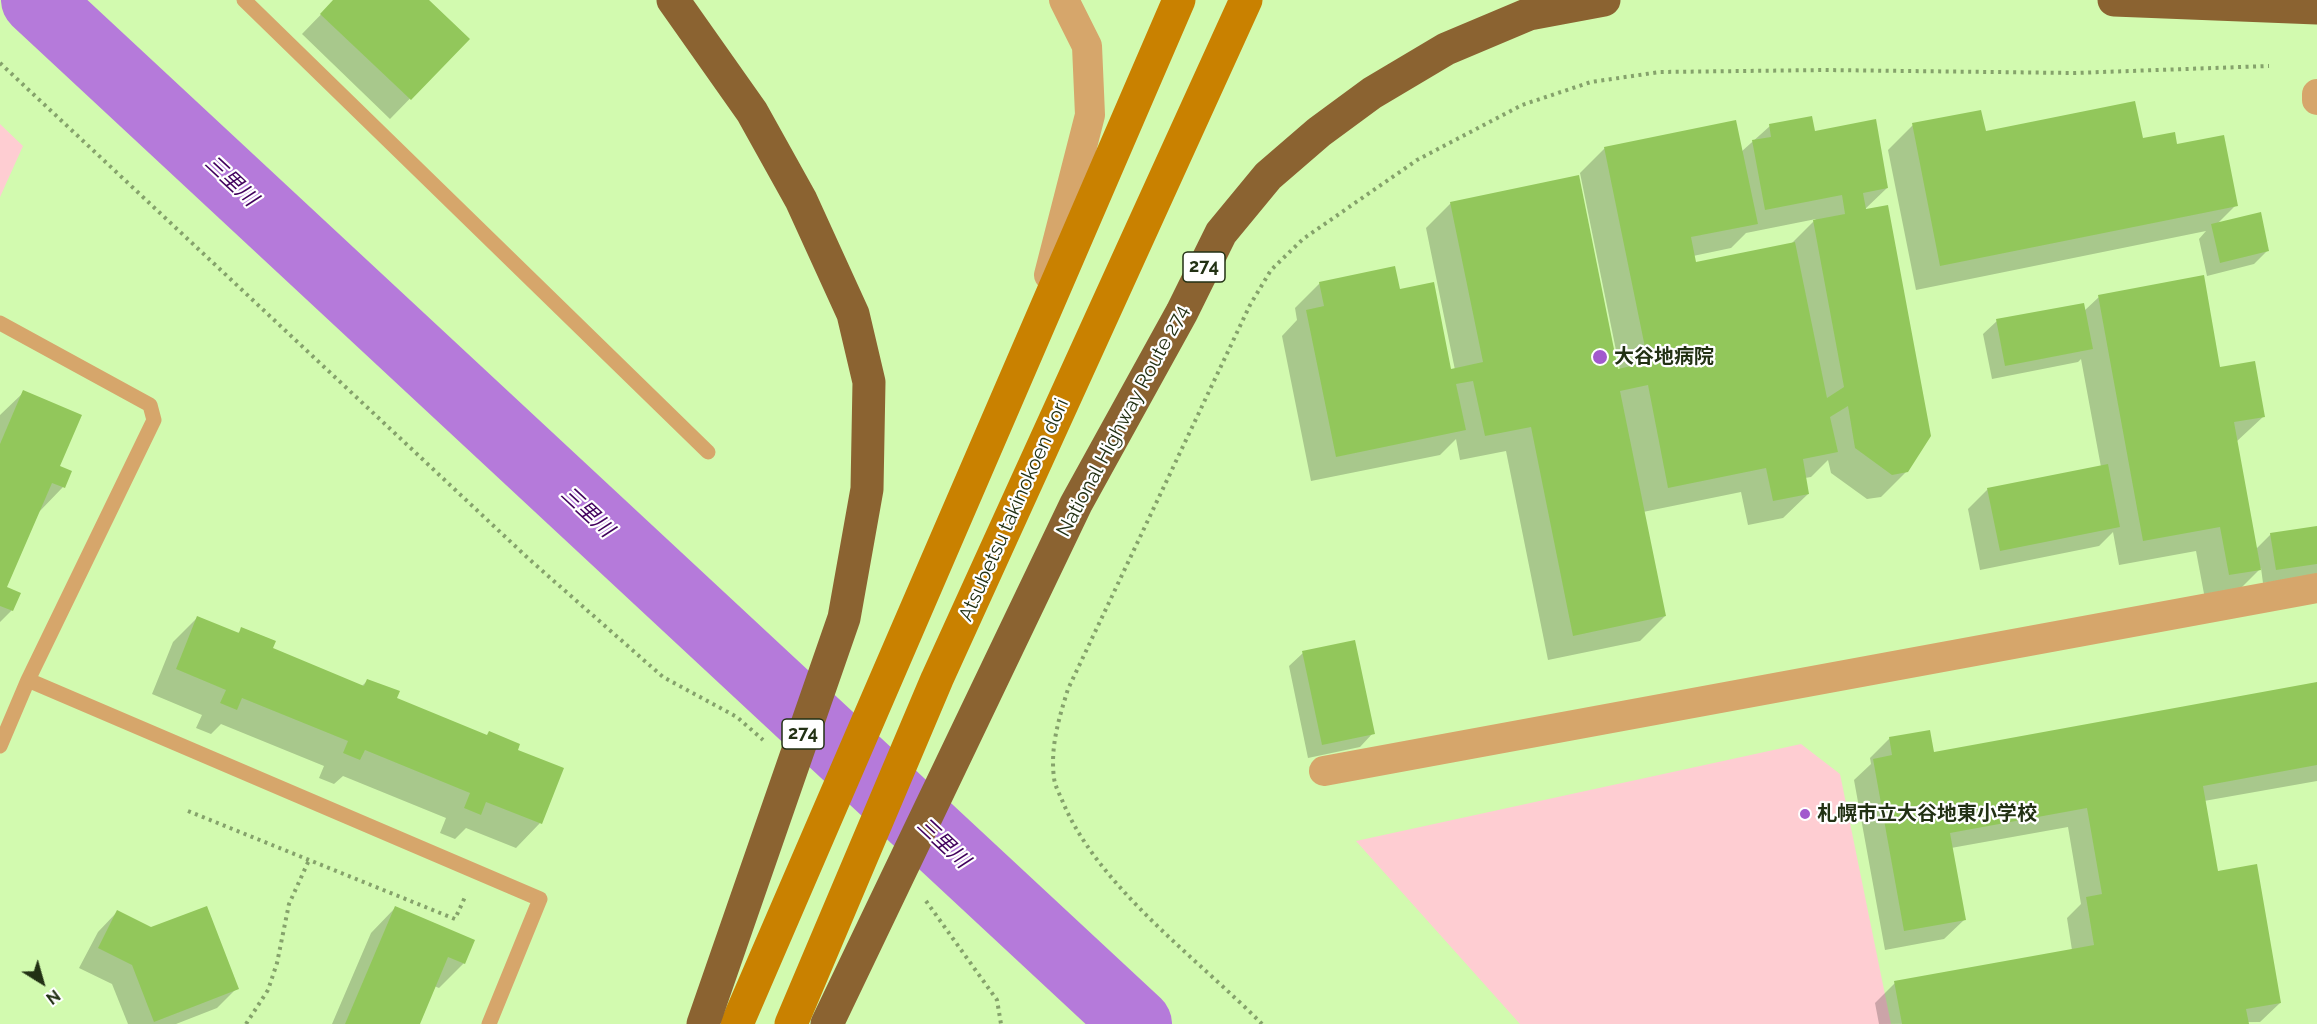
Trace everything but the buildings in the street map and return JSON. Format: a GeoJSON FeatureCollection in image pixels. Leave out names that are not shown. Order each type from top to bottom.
{"type":"FeatureCollection","features":[{"type":"Feature","properties":{"kind":"highway","name":"274"},"geometry":{"type":"LineString","coordinates":[[673,0],[752,112],[801,200],[853,314],[869,382],[867,489],[844,618],[703,1024]]}},
{"type":"Feature","properties":{"kind":"highway","name":"National Highway Route 274"},"geometry":{"type":"LineString","coordinates":[[827,1024],[1076,504],[1182,312],[1221,233],[1268,176],[1319,132],[1372,93],[1446,49],[1529,14],[1604,0]]}},
{"type":"Feature","properties":{"kind":"highway"},"geometry":{"type":"LineString","coordinates":[[2114,0],[2317,8]]}},
{"type":"Feature","properties":{"kind":"main road"},"geometry":{"type":"LineString","coordinates":[[737,1024],[902,647],[1179,0]]}},
{"type":"Feature","properties":{"kind":"main road","name":"Atsubetsu takinokoen dori"},"geometry":{"type":"LineString","coordinates":[[791,1024],[937,679],[1246,0]]}},
{"type":"Feature","properties":{"kind":"street"},"geometry":{"type":"LineString","coordinates":[[1031,345],[1090,115],[1087,46],[1064,0]]}},
{"type":"Feature","properties":{"kind":"street"},"geometry":{"type":"LineString","coordinates":[[2317,94],[2317,100]]}},
{"type":"Feature","properties":{"kind":"street"},"geometry":{"type":"LineString","coordinates":[[1324,771],[2317,588]]}},
{"type":"Feature","properties":{"kind":"lane"},"geometry":{"type":"LineString","coordinates":[[244,0],[708,452]]}},
{"type":"Feature","properties":{"kind":"lane"},"geometry":{"type":"LineString","coordinates":[[0,324],[150,405],[154,420],[28,680],[0,746]]}},
{"type":"Feature","properties":{"kind":"lane"},"geometry":{"type":"LineString","coordinates":[[28,680],[540,899],[489,1024]]}},
{"type":"Feature","properties":{"kind":"path"},"geometry":{"type":"LineString","coordinates":[[0,63],[530,560],[663,677],[737,717],[771,748]]}},
{"type":"Feature","properties":{"kind":"path"},"geometry":{"type":"LineString","coordinates":[[1262,1024],[1198,965],[1095,859],[1069,818],[1054,780],[1054,736],[1068,689],[1250,305],[1271,270],[1303,239],[1418,160],[1522,105],[1591,82],[1660,72],[1825,70],[2074,73],[2269,66]]}},
{"type":"Feature","properties":{"kind":"path"},"geometry":{"type":"LineString","coordinates":[[189,811],[455,919],[476,871]]}},
{"type":"Feature","properties":{"kind":"path"},"geometry":{"type":"LineString","coordinates":[[246,1024],[268,990],[277,963],[289,904],[309,860]]}},
{"type":"Feature","properties":{"kind":"path"},"geometry":{"type":"LineString","coordinates":[[918,892],[997,1000],[1001,1024]]}},
{"type":"Feature","properties":{"kind":"shaded area"},"geometry":{"type":"Polygon","coordinates":[[[0,124],[23,146],[0,197],[0,124]]]}},
{"type":"Feature","properties":{"kind":"shaded area"},"geometry":{"type":"Polygon","coordinates":[[[1801,744],[1840,774],[1891,1024],[1520,1024],[1356,841],[1801,744]]]}},
{"type":"Feature","properties":{"kind":"waterway","name":"三里川"},"geometry":{"type":"LineString","coordinates":[[36,0],[1137,1024]]}},
{"type":"Feature","properties":{"kind":"place","name":"大谷地病院"},"geometry":{"type":"Point","coordinates":[1600,357]}},
{"type":"Feature","properties":{"kind":"place","name":"札幌市立大谷地東小学校"},"geometry":{"type":"Point","coordinates":[1805,814]}}]}
